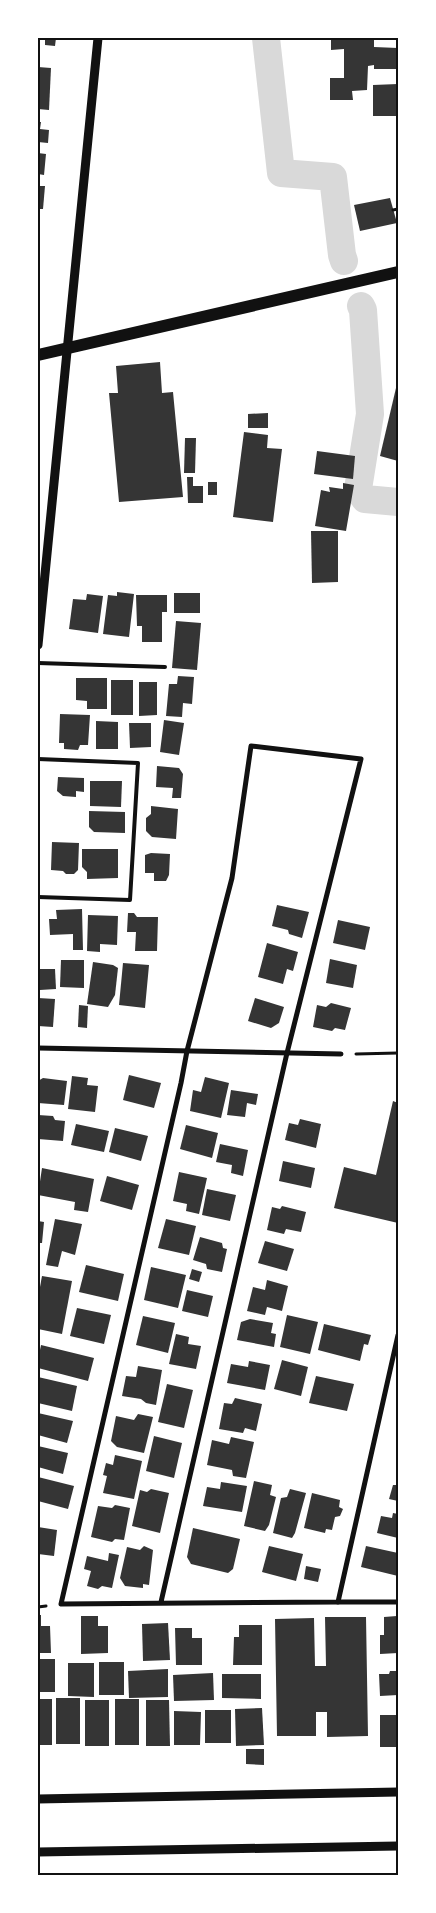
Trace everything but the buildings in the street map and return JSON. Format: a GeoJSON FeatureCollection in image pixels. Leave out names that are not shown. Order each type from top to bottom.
{"type":"FeatureCollection","features":[{"type":"Feature","properties":{"kind":"main road"},"geometry":{"type":"LineString","coordinates":[[38,355],[398,272]]}},
{"type":"Feature","properties":{"kind":"street"},"geometry":{"type":"LineString","coordinates":[[38,645],[98,38]]}},
{"type":"Feature","properties":{"kind":"street"},"geometry":{"type":"LineString","coordinates":[[160,1602],[287,1053],[361,759],[251,746],[232,878],[187,1051],[179,1093],[61,1604],[398,1602]]}},
{"type":"Feature","properties":{"kind":"street"},"geometry":{"type":"LineString","coordinates":[[38,1048],[341,1054]]}},
{"type":"Feature","properties":{"kind":"street"},"geometry":{"type":"LineString","coordinates":[[338,1602],[398,1335]]}},
{"type":"Feature","properties":{"kind":"street"},"geometry":{"type":"LineString","coordinates":[[38,1799],[398,1792]]}},
{"type":"Feature","properties":{"kind":"street"},"geometry":{"type":"LineString","coordinates":[[38,1852],[398,1846]]}},
{"type":"Feature","properties":{"kind":"lane"},"geometry":{"type":"LineString","coordinates":[[38,663],[165,667]]}},
{"type":"Feature","properties":{"kind":"lane"},"geometry":{"type":"LineString","coordinates":[[38,760],[138,762],[130,900],[38,897]]}},
{"type":"Feature","properties":{"kind":"path"},"geometry":{"type":"LineString","coordinates":[[393,210],[398,209]]}},
{"type":"Feature","properties":{"kind":"path"},"geometry":{"type":"LineString","coordinates":[[341,1054],[398,1054]]}},
{"type":"Feature","properties":{"kind":"waterway"},"geometry":{"type":"LineString","coordinates":[[266,38],[281,173],[333,177],[344,261]]}},
{"type":"Feature","properties":{"kind":"waterway"},"geometry":{"type":"LineString","coordinates":[[361,306],[363,310],[370,414],[358,489],[365,499],[398,502]]}}]}
